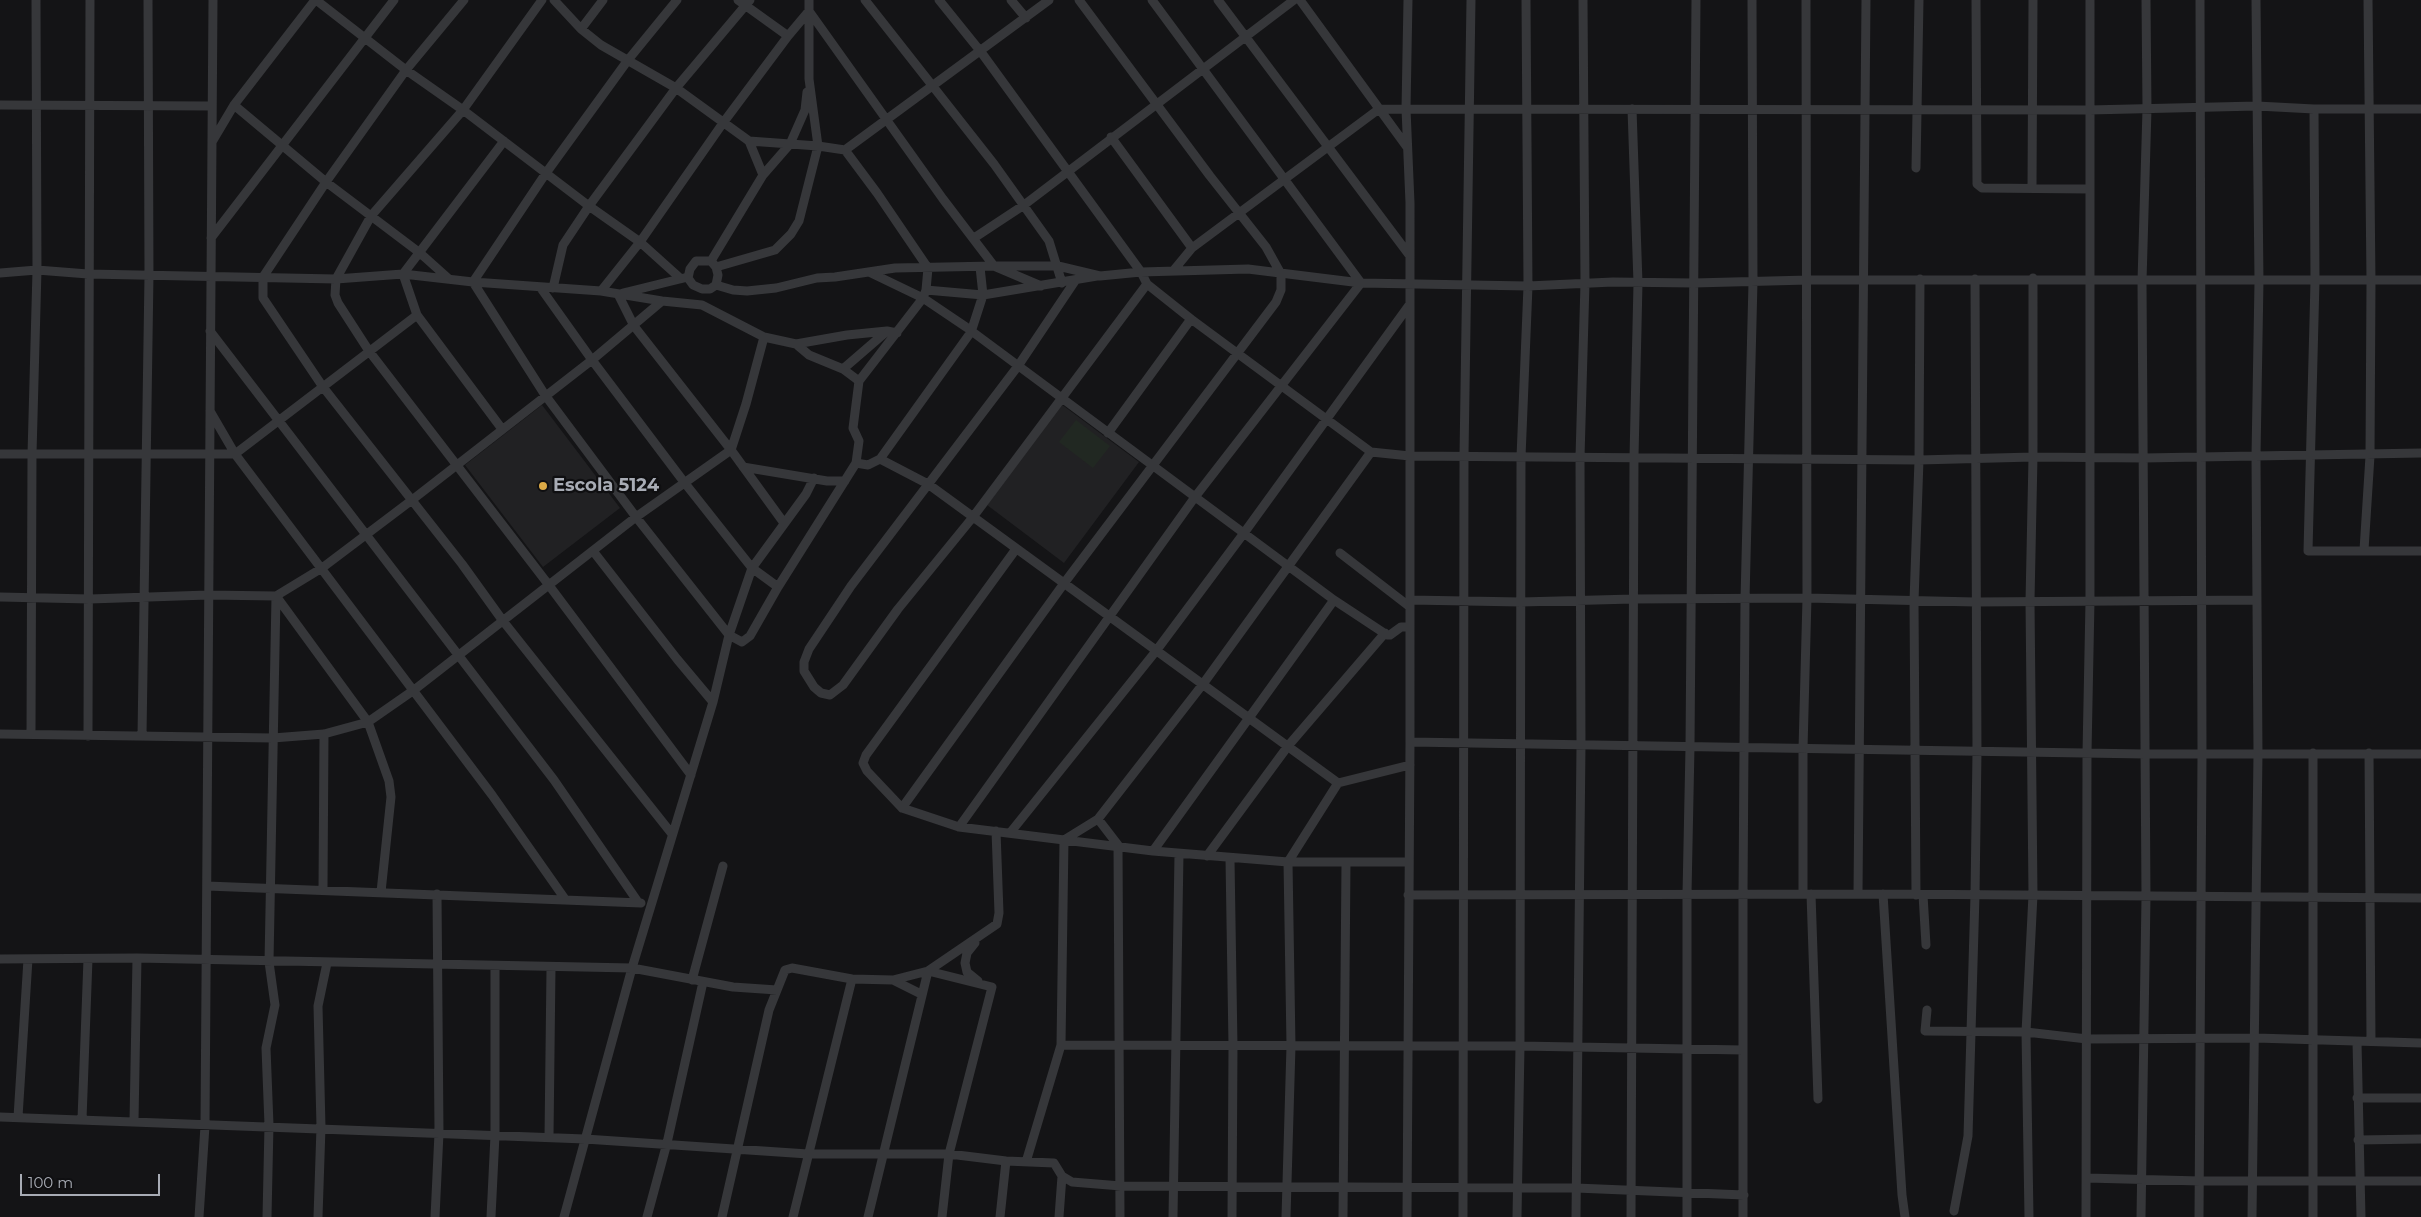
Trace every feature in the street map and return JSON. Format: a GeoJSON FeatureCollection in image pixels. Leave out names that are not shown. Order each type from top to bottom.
{"type":"FeatureCollection","features":[{"type":"Feature","properties":{"kind":"street"},"geometry":{"type":"LineString","coordinates":[[30,734],[32,454],[37,270],[36,0]]}},
{"type":"Feature","properties":{"kind":"street"},"geometry":{"type":"LineString","coordinates":[[88,736],[90,598],[88,274],[90,0]]}},
{"type":"Feature","properties":{"kind":"street"},"geometry":{"type":"LineString","coordinates":[[142,736],[148,275],[148,0]]}},
{"type":"Feature","properties":{"kind":"street"},"geometry":{"type":"LineString","coordinates":[[200,1217],[205,1126],[213,0]]}},
{"type":"Feature","properties":{"kind":"street"},"geometry":{"type":"LineString","coordinates":[[212,142],[234,105],[316,0],[406,70],[463,110],[589,206],[640,242],[693,285],[702,289],[716,285],[732,290],[747,291],[776,288],[817,278],[895,268],[1058,266],[1100,276]]}},
{"type":"Feature","properties":{"kind":"street"},"geometry":{"type":"LineString","coordinates":[[211,238],[394,0]]}},
{"type":"Feature","properties":{"kind":"street"},"geometry":{"type":"LineString","coordinates":[[464,0],[406,70],[326,182],[263,277],[262,298],[323,387],[412,500],[503,621],[672,834]]}},
{"type":"Feature","properties":{"kind":"street"},"geometry":{"type":"LineString","coordinates":[[542,0],[463,110],[371,216],[336,279],[335,295],[338,303],[369,351],[548,584],[690,775]]}},
{"type":"Feature","properties":{"kind":"street"},"geometry":{"type":"LineString","coordinates":[[554,0],[581,29],[601,45],[676,88],[749,141],[763,175]]}},
{"type":"Feature","properties":{"kind":"street"},"geometry":{"type":"LineString","coordinates":[[581,29],[604,0]]}},
{"type":"Feature","properties":{"kind":"street"},"geometry":{"type":"LineString","coordinates":[[473,282],[546,173],[628,60],[677,0]]}},
{"type":"Feature","properties":{"kind":"street"},"geometry":{"type":"LineString","coordinates":[[738,0],[748,3],[788,36]]}},
{"type":"Feature","properties":{"kind":"street"},"geometry":{"type":"LineString","coordinates":[[716,285],[718,275],[714,264],[763,175],[790,144],[805,110],[809,80],[809,0]]}},
{"type":"Feature","properties":{"kind":"street"},"geometry":{"type":"LineString","coordinates":[[865,0],[934,86],[1024,205],[1049,241],[1062,283]]}},
{"type":"Feature","properties":{"kind":"street"},"geometry":{"type":"LineString","coordinates":[[938,0],[981,52],[1141,272],[1147,284],[1236,353],[1371,452],[1410,456],[1919,460],[2033,457],[2144,458],[2310,454],[2370,456],[2421,454]]}},
{"type":"Feature","properties":{"kind":"street"},"geometry":{"type":"LineString","coordinates":[[1011,0],[1026,18]]}},
{"type":"Feature","properties":{"kind":"street"},"geometry":{"type":"LineString","coordinates":[[844,150],[981,52],[1048,0]]}},
{"type":"Feature","properties":{"kind":"street"},"geometry":{"type":"LineString","coordinates":[[902,808],[1065,582],[1276,302],[1281,290],[1280,274],[1266,247],[1079,0]]}},
{"type":"Feature","properties":{"kind":"street"},"geometry":{"type":"LineString","coordinates":[[1152,0],[1361,284]]}},
{"type":"Feature","properties":{"kind":"street"},"geometry":{"type":"LineString","coordinates":[[1218,0],[1410,256]]}},
{"type":"Feature","properties":{"kind":"street"},"geometry":{"type":"LineString","coordinates":[[974,238],[1024,205],[1111,137],[1294,0]]}},
{"type":"Feature","properties":{"kind":"street"},"geometry":{"type":"LineString","coordinates":[[1300,0],[1407,147]]}},
{"type":"Feature","properties":{"kind":"street"},"geometry":{"type":"LineString","coordinates":[[1407,1217],[1408,895],[1410,862],[1410,256],[1406,109],[1408,0]]}},
{"type":"Feature","properties":{"kind":"street"},"geometry":{"type":"LineString","coordinates":[[1463,1217],[1463,602],[1471,0]]}},
{"type":"Feature","properties":{"kind":"street"},"geometry":{"type":"LineString","coordinates":[[1517,1217],[1521,893],[1521,457],[1528,286],[1526,0]]}},
{"type":"Feature","properties":{"kind":"street"},"geometry":{"type":"LineString","coordinates":[[1576,1217],[1576,1047],[1581,745],[1580,457],[1585,283],[1583,0]]}},
{"type":"Feature","properties":{"kind":"street"},"geometry":{"type":"LineString","coordinates":[[1687,1217],[1686,894],[1690,747],[1696,0]]}},
{"type":"Feature","properties":{"kind":"street"},"geometry":{"type":"LineString","coordinates":[[1743,1217],[1745,599],[1753,282],[1752,0]]}},
{"type":"Feature","properties":{"kind":"street"},"geometry":{"type":"LineString","coordinates":[[1806,0],[1808,109],[1807,598],[1803,750],[1807,894],[1818,1099]]}},
{"type":"Feature","properties":{"kind":"street"},"geometry":{"type":"LineString","coordinates":[[1858,894],[1861,459],[1865,280],[1866,0]]}},
{"type":"Feature","properties":{"kind":"street"},"geometry":{"type":"LineString","coordinates":[[1916,168],[1919,109],[1920,0]]}},
{"type":"Feature","properties":{"kind":"street"},"geometry":{"type":"LineString","coordinates":[[1976,0],[1976,184],[1982,188],[2089,189]]}},
{"type":"Feature","properties":{"kind":"street"},"geometry":{"type":"LineString","coordinates":[[2032,188],[2033,0]]}},
{"type":"Feature","properties":{"kind":"street"},"geometry":{"type":"LineString","coordinates":[[2086,1217],[2087,753],[2090,602],[2090,0]]}},
{"type":"Feature","properties":{"kind":"street"},"geometry":{"type":"LineString","coordinates":[[2141,1217],[2146,897],[2142,281],[2146,109],[2146,0]]}},
{"type":"Feature","properties":{"kind":"street"},"geometry":{"type":"LineString","coordinates":[[2200,0],[2200,457],[2202,600],[2200,1217]]}},
{"type":"Feature","properties":{"kind":"street"},"geometry":{"type":"LineString","coordinates":[[2252,1217],[2256,1038],[2258,753],[2256,456],[2259,281],[2256,0]]}},
{"type":"Feature","properties":{"kind":"street"},"geometry":{"type":"LineString","coordinates":[[2364,550],[2370,456],[2371,281],[2368,0]]}},
{"type":"Feature","properties":{"kind":"street"},"geometry":{"type":"LineString","coordinates":[[553,288],[563,245],[589,206],[676,88],[748,3]]}},
{"type":"Feature","properties":{"kind":"street"},"geometry":{"type":"LineString","coordinates":[[601,291],[640,242],[723,122],[809,11]]}},
{"type":"Feature","properties":{"kind":"street"},"geometry":{"type":"LineString","coordinates":[[809,11],[943,199],[994,266],[1041,286]]}},
{"type":"Feature","properties":{"kind":"street"},"geometry":{"type":"LineString","coordinates":[[618,294],[684,278],[696,261],[714,264],[775,250],[791,234],[799,221],[805,202],[818,146],[809,80]]}},
{"type":"Feature","properties":{"kind":"street"},"geometry":{"type":"LineString","coordinates":[[0,105],[212,106]]}},
{"type":"Feature","properties":{"kind":"street"},"geometry":{"type":"LineString","coordinates":[[234,105],[326,182],[420,253],[449,279]]}},
{"type":"Feature","properties":{"kind":"street"},"geometry":{"type":"LineString","coordinates":[[1173,271],[1192,248],[1379,109],[2089,110],[2257,106],[2314,109],[2421,109]]}},
{"type":"Feature","properties":{"kind":"street"},"geometry":{"type":"LineString","coordinates":[[2314,109],[2315,281],[2308,551],[2421,551]]}},
{"type":"Feature","properties":{"kind":"street"},"geometry":{"type":"LineString","coordinates":[[1631,1217],[1634,457],[1638,283],[1632,110]]}},
{"type":"Feature","properties":{"kind":"street"},"geometry":{"type":"LineString","coordinates":[[1111,137],[1192,248]]}},
{"type":"Feature","properties":{"kind":"street"},"geometry":{"type":"LineString","coordinates":[[404,274],[504,141]]}},
{"type":"Feature","properties":{"kind":"street"},"geometry":{"type":"LineString","coordinates":[[473,282],[545,395],[636,517],[729,635],[742,642],[746,641],[856,463],[859,441],[853,428],[859,381],[925,294],[928,268],[877,193],[844,150],[818,146],[749,141]]}},
{"type":"Feature","properties":{"kind":"street"},"geometry":{"type":"LineString","coordinates":[[856,463],[868,466],[880,459],[972,332],[983,295],[980,267]]}},
{"type":"Feature","properties":{"kind":"street"},"geometry":{"type":"LineString","coordinates":[[925,294],[983,295],[1100,276],[1141,272],[1248,269],[1280,274],[1316,276],[1361,284],[1528,286],[1585,283],[2032,278],[2142,281],[2421,280]]}},
{"type":"Feature","properties":{"kind":"street"},"geometry":{"type":"LineString","coordinates":[[0,273],[37,270],[88,274],[336,279],[404,274],[473,282],[601,291],[662,301],[702,305],[764,337],[796,344],[887,331],[897,333]]}},
{"type":"Feature","properties":{"kind":"street"},"geometry":{"type":"LineString","coordinates":[[868,272],[925,294],[1060,398],[1334,600],[1390,635],[1401,627],[1410,627]]}},
{"type":"Feature","properties":{"kind":"street"},"geometry":{"type":"LineString","coordinates":[[404,274],[417,314],[502,429]]}},
{"type":"Feature","properties":{"kind":"street"},"geometry":{"type":"LineString","coordinates":[[2029,1217],[2026,1032],[2033,895],[2030,601],[2033,457],[2032,278]]}},
{"type":"Feature","properties":{"kind":"street"},"geometry":{"type":"LineString","coordinates":[[1920,279],[1919,460],[1914,601],[1920,895],[1926,945]]}},
{"type":"Feature","properties":{"kind":"street"},"geometry":{"type":"LineString","coordinates":[[1954,1211],[1968,1136],[1975,895],[1975,279]]}},
{"type":"Feature","properties":{"kind":"street"},"geometry":{"type":"LineString","coordinates":[[1075,281],[1018,366],[851,586],[809,649],[804,662],[804,671],[814,687],[821,693],[830,695],[838,691],[898,609],[973,517],[1147,284]]}},
{"type":"Feature","properties":{"kind":"street"},"geometry":{"type":"LineString","coordinates":[[959,827],[1194,498],[1361,284]]}},
{"type":"Feature","properties":{"kind":"street"},"geometry":{"type":"LineString","coordinates":[[540,287],[592,360],[684,482],[752,568],[778,588]]}},
{"type":"Feature","properties":{"kind":"street"},"geometry":{"type":"LineString","coordinates":[[618,294],[634,326],[784,523]]}},
{"type":"Feature","properties":{"kind":"street"},"geometry":{"type":"LineString","coordinates":[[0,597],[144,598],[208,595],[276,596],[322,568],[412,500],[592,360],[662,301]]}},
{"type":"Feature","properties":{"kind":"street"},"geometry":{"type":"LineString","coordinates":[[1010,833],[1156,650],[1244,534],[1410,304]]}},
{"type":"Feature","properties":{"kind":"street"},"geometry":{"type":"LineString","coordinates":[[0,454],[235,454],[417,314]]}},
{"type":"Feature","properties":{"kind":"street"},"geometry":{"type":"LineString","coordinates":[[1108,433],[1191,319]]}},
{"type":"Feature","properties":{"kind":"street"},"geometry":{"type":"LineString","coordinates":[[210,331],[554,780],[638,902]]}},
{"type":"Feature","properties":{"kind":"street"},"geometry":{"type":"LineString","coordinates":[[842,369],[887,331]]}},
{"type":"Feature","properties":{"kind":"street"},"geometry":{"type":"LineString","coordinates":[[0,734],[208,739],[273,738],[324,734],[368,722],[414,690],[636,517],[730,450],[746,404],[764,337]]}},
{"type":"Feature","properties":{"kind":"street"},"geometry":{"type":"LineString","coordinates":[[796,344],[809,355],[842,369],[859,381]]}},
{"type":"Feature","properties":{"kind":"street"},"geometry":{"type":"LineString","coordinates":[[210,411],[235,454],[492,795],[565,899]]}},
{"type":"Feature","properties":{"kind":"street"},"geometry":{"type":"LineString","coordinates":[[1064,840],[1098,819],[1203,684],[1371,452]]}},
{"type":"Feature","properties":{"kind":"street"},"geometry":{"type":"LineString","coordinates":[[880,459],[928,484],[1016,549],[1065,582],[1338,783]]}},
{"type":"Feature","properties":{"kind":"street"},"geometry":{"type":"LineString","coordinates":[[743,467],[845,481]]}},
{"type":"Feature","properties":{"kind":"street"},"geometry":{"type":"LineString","coordinates":[[564,1217],[632,968],[713,702],[729,635],[752,568],[806,494],[814,478]]}},
{"type":"Feature","properties":{"kind":"street"},"geometry":{"type":"LineString","coordinates":[[1016,549],[866,755],[863,763],[866,771],[902,808],[959,827],[1118,845],[1179,854],[1288,862],[1410,862]]}},
{"type":"Feature","properties":{"kind":"street"},"geometry":{"type":"LineString","coordinates":[[593,551],[713,702]]}},
{"type":"Feature","properties":{"kind":"street"},"geometry":{"type":"LineString","coordinates":[[1340,553],[1410,604],[1633,599],[1807,598],[1975,602],[2257,600]]}},
{"type":"Feature","properties":{"kind":"street"},"geometry":{"type":"LineString","coordinates":[[276,596],[368,722],[388,781],[391,797],[381,892]]}},
{"type":"Feature","properties":{"kind":"street"},"geometry":{"type":"LineString","coordinates":[[267,1217],[269,1125],[266,1048],[274,1005],[269,962],[276,596]]}},
{"type":"Feature","properties":{"kind":"street"},"geometry":{"type":"LineString","coordinates":[[1153,851],[1334,600]]}},
{"type":"Feature","properties":{"kind":"street"},"geometry":{"type":"LineString","coordinates":[[1207,856],[1288,746],[1385,633]]}},
{"type":"Feature","properties":{"kind":"street"},"geometry":{"type":"LineString","coordinates":[[323,889],[324,734]]}},
{"type":"Feature","properties":{"kind":"street"},"geometry":{"type":"LineString","coordinates":[[1410,742],[1803,750],[2145,754],[2421,754]]}},
{"type":"Feature","properties":{"kind":"street"},"geometry":{"type":"LineString","coordinates":[[2313,753],[2313,1217]]}},
{"type":"Feature","properties":{"kind":"street"},"geometry":{"type":"LineString","coordinates":[[2369,753],[2371,1041]]}},
{"type":"Feature","properties":{"kind":"street"},"geometry":{"type":"LineString","coordinates":[[1286,1217],[1291,1046],[1288,862],[1338,783],[1410,765]]}},
{"type":"Feature","properties":{"kind":"street"},"geometry":{"type":"LineString","coordinates":[[1098,819],[1118,845],[1120,1217]]}},
{"type":"Feature","properties":{"kind":"street"},"geometry":{"type":"LineString","coordinates":[[992,987],[974,979],[967,972],[965,963],[974,944],[996,924],[999,913],[996,831]]}},
{"type":"Feature","properties":{"kind":"street"},"geometry":{"type":"LineString","coordinates":[[1026,1162],[1062,1045],[1064,840]]}},
{"type":"Feature","properties":{"kind":"street"},"geometry":{"type":"LineString","coordinates":[[1173,1217],[1179,854]]}},
{"type":"Feature","properties":{"kind":"street"},"geometry":{"type":"LineString","coordinates":[[1230,859],[1233,1046],[1232,1217]]}},
{"type":"Feature","properties":{"kind":"street"},"geometry":{"type":"LineString","coordinates":[[1343,1217],[1346,862]]}},
{"type":"Feature","properties":{"kind":"street"},"geometry":{"type":"LineString","coordinates":[[692,980],[723,866]]}},
{"type":"Feature","properties":{"kind":"street"},"geometry":{"type":"LineString","coordinates":[[206,886],[651,903]]}},
{"type":"Feature","properties":{"kind":"street"},"geometry":{"type":"LineString","coordinates":[[1408,895],[1521,893],[1631,895],[1883,894],[2257,899],[2421,898]]}},
{"type":"Feature","properties":{"kind":"street"},"geometry":{"type":"LineString","coordinates":[[435,1217],[439,1133],[437,894]]}},
{"type":"Feature","properties":{"kind":"street"},"geometry":{"type":"LineString","coordinates":[[1883,894],[1905,1217]]}},
{"type":"Feature","properties":{"kind":"street"},"geometry":{"type":"LineString","coordinates":[[722,1217],[769,1010],[784,970],[792,968],[852,978],[892,980],[928,971],[992,929]]}},
{"type":"Feature","properties":{"kind":"street"},"geometry":{"type":"LineString","coordinates":[[134,1121],[137,958]]}},
{"type":"Feature","properties":{"kind":"street"},"geometry":{"type":"LineString","coordinates":[[0,959],[137,958],[552,968],[632,968],[703,982],[777,990]]}},
{"type":"Feature","properties":{"kind":"street"},"geometry":{"type":"LineString","coordinates":[[18,1117],[28,959]]}},
{"type":"Feature","properties":{"kind":"street"},"geometry":{"type":"LineString","coordinates":[[82,1119],[88,959]]}},
{"type":"Feature","properties":{"kind":"street"},"geometry":{"type":"LineString","coordinates":[[318,1217],[321,1127],[318,1006],[327,963]]}},
{"type":"Feature","properties":{"kind":"street"},"geometry":{"type":"LineString","coordinates":[[491,1217],[495,1135],[495,966]]}},
{"type":"Feature","properties":{"kind":"street"},"geometry":{"type":"LineString","coordinates":[[549,1137],[552,968]]}},
{"type":"Feature","properties":{"kind":"street"},"geometry":{"type":"LineString","coordinates":[[928,971],[992,987]]}},
{"type":"Feature","properties":{"kind":"street"},"geometry":{"type":"LineString","coordinates":[[868,1217],[885,1154],[921,994],[928,971]]}},
{"type":"Feature","properties":{"kind":"street"},"geometry":{"type":"LineString","coordinates":[[793,1217],[852,978]]}},
{"type":"Feature","properties":{"kind":"street"},"geometry":{"type":"LineString","coordinates":[[892,980],[921,994]]}},
{"type":"Feature","properties":{"kind":"street"},"geometry":{"type":"LineString","coordinates":[[646,1217],[667,1143],[703,982]]}},
{"type":"Feature","properties":{"kind":"street"},"geometry":{"type":"LineString","coordinates":[[942,1217],[950,1154],[992,987]]}},
{"type":"Feature","properties":{"kind":"street"},"geometry":{"type":"LineString","coordinates":[[1927,1010],[1925,1031],[2026,1032],[2087,1039],[2256,1038],[2421,1043]]}},
{"type":"Feature","properties":{"kind":"street"},"geometry":{"type":"LineString","coordinates":[[2357,1042],[2361,1217]]}},
{"type":"Feature","properties":{"kind":"street"},"geometry":{"type":"LineString","coordinates":[[1062,1045],[1520,1046],[1743,1050]]}},
{"type":"Feature","properties":{"kind":"street"},"geometry":{"type":"LineString","coordinates":[[2357,1098],[2421,1098]]}},
{"type":"Feature","properties":{"kind":"street"},"geometry":{"type":"LineString","coordinates":[[0,1117],[134,1121],[205,1126],[269,1125],[549,1137],[667,1143],[808,1154],[950,1154],[1006,1161],[1054,1164],[1062,1176],[1072,1182],[1121,1186],[1576,1188],[1744,1195]]}},
{"type":"Feature","properties":{"kind":"street"},"geometry":{"type":"LineString","coordinates":[[2358,1140],[2421,1139]]}},
{"type":"Feature","properties":{"kind":"street"},"geometry":{"type":"LineString","coordinates":[[1000,1217],[1006,1161]]}},
{"type":"Feature","properties":{"kind":"street"},"geometry":{"type":"LineString","coordinates":[[1059,1217],[1062,1176]]}},
{"type":"Feature","properties":{"kind":"street"},"geometry":{"type":"LineString","coordinates":[[2087,1178],[2200,1182],[2421,1181]]}},
{"type":"Feature","properties":{"kind":"shaded area"},"geometry":{"type":"Polygon","coordinates":[[[1061,404],[1139,462],[1064,563],[987,505],[1061,404]]]}},
{"type":"Feature","properties":{"kind":"shaded area","name":"Escola 5124"},"geometry":{"type":"Polygon","coordinates":[[[542,405],[620,508],[543,567],[465,465],[542,405]]]}},
{"type":"Feature","properties":{"kind":"shaded area"},"geometry":{"type":"Polygon","coordinates":[[[1076,420],[1110,446],[1093,468],[1059,442],[1076,420]]]}},
{"type":"Feature","properties":{"kind":"place","name":"Escola 5124"},"geometry":{"type":"Point","coordinates":[543,486]}}]}
